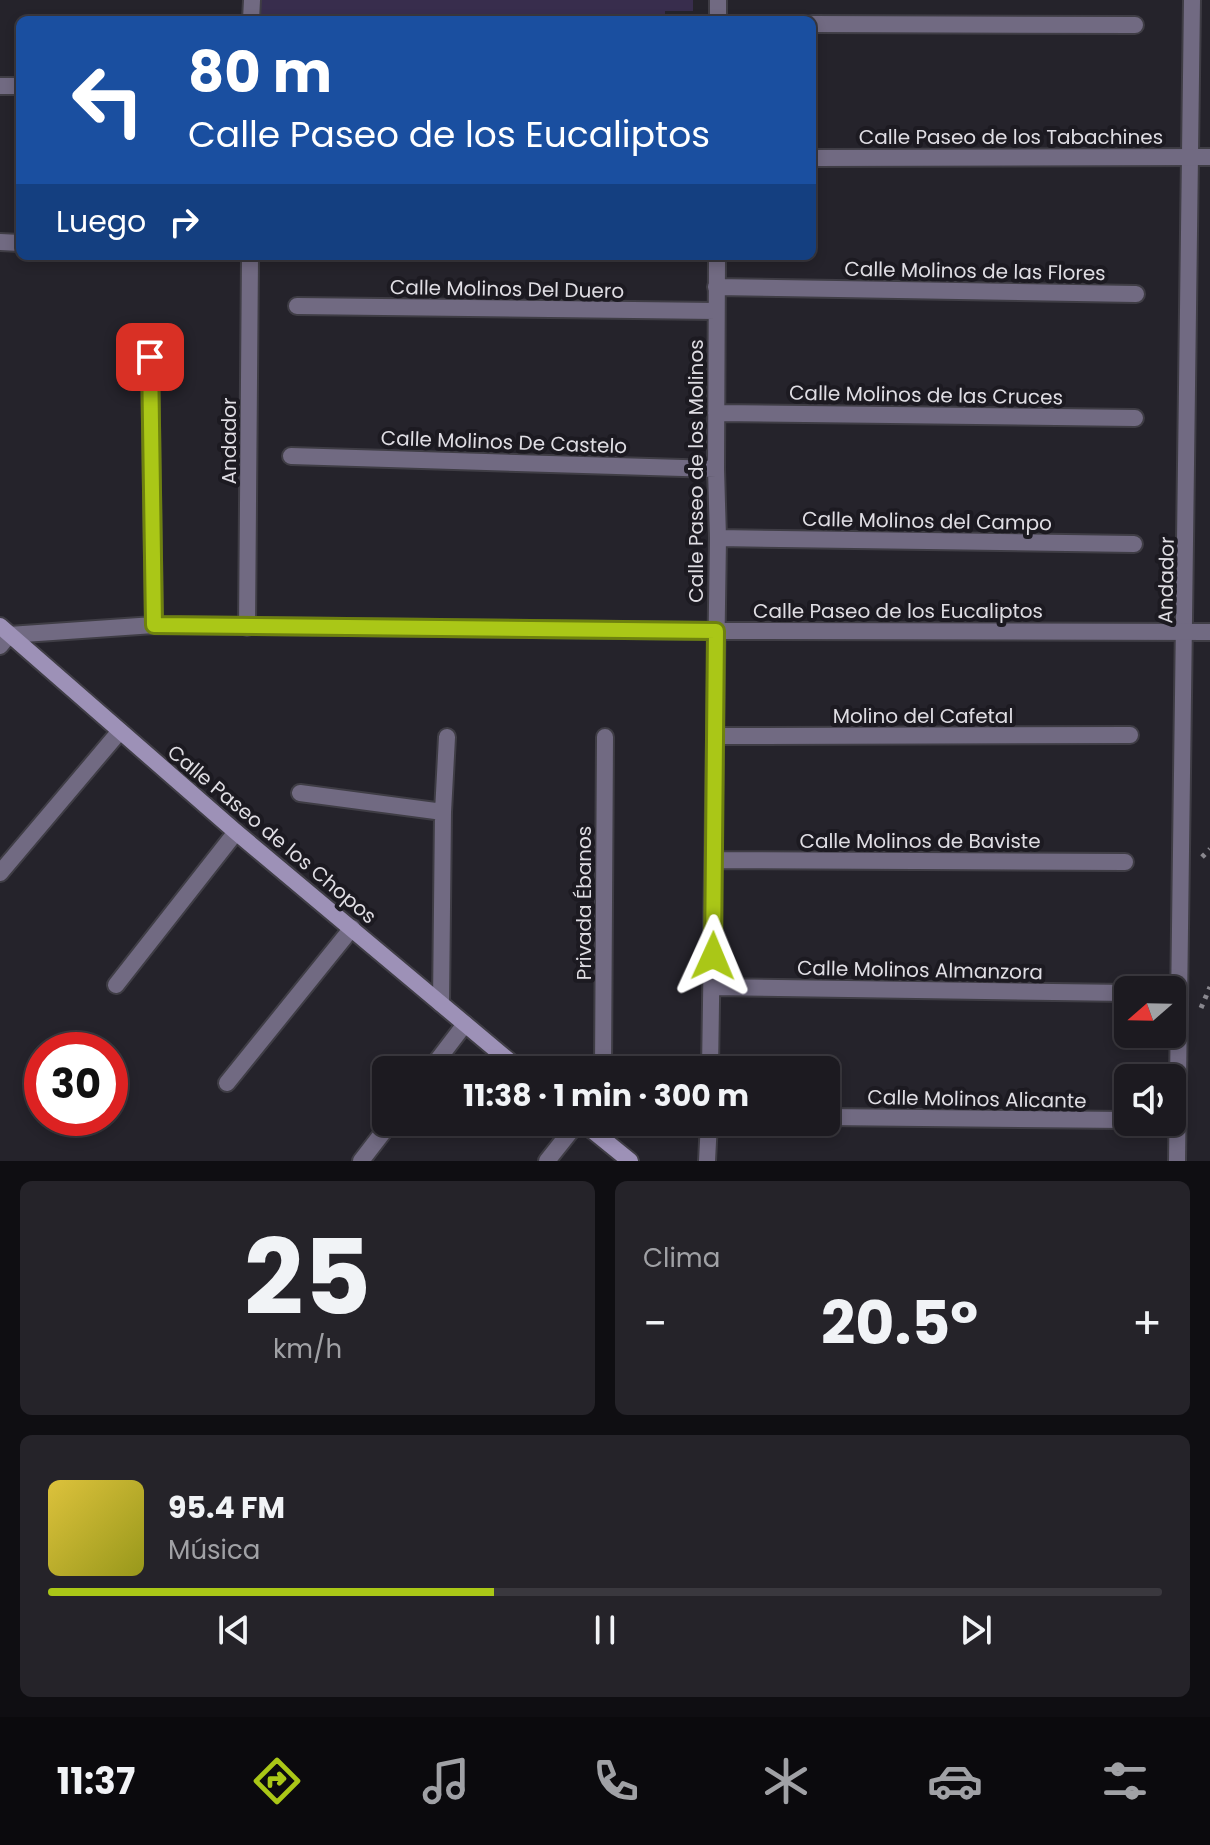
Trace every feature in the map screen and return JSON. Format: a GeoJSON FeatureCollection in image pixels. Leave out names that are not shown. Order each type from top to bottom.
{"type":"FeatureCollection","features":[{"type":"Feature","properties":{"kind":"main road","name":"Calle Paseo de los Chopos"},"geometry":{"type":"LineString","coordinates":[[3,636],[120,731],[503,1056]]}},
{"type":"Feature","properties":{"kind":"main road"},"geometry":{"type":"LineString","coordinates":[[607,1136],[630,1161]]}},
{"type":"Feature","properties":{"kind":"street","name":"Andador"},"geometry":{"type":"LineString","coordinates":[[1177,1161],[1192,0]]}},
{"type":"Feature","properties":{"kind":"street"},"geometry":{"type":"LineString","coordinates":[[816,24],[1135,25]]}},
{"type":"Feature","properties":{"kind":"street","name":"Calle Paseo de los Tabachines"},"geometry":{"type":"LineString","coordinates":[[816,158],[1210,157]]}},
{"type":"Feature","properties":{"kind":"street","name":"Andador"},"geometry":{"type":"LineString","coordinates":[[247,627],[250,260]]}},
{"type":"Feature","properties":{"kind":"street","name":"Calle Paseo de los Molinos"},"geometry":{"type":"LineString","coordinates":[[710,1056],[718,538],[717,260]]}},
{"type":"Feature","properties":{"kind":"street","name":"Calle Molinos de las Flores"},"geometry":{"type":"LineString","coordinates":[[716,287],[1136,294]]}},
{"type":"Feature","properties":{"kind":"street","name":"Calle Molinos Del Duero"},"geometry":{"type":"LineString","coordinates":[[297,306],[716,311]]}},
{"type":"Feature","properties":{"kind":"street"},"geometry":{"type":"LineString","coordinates":[[150,357],[154,625]]}},
{"type":"Feature","properties":{"kind":"street","name":"Calle Molinos de las Cruces"},"geometry":{"type":"LineString","coordinates":[[716,413],[1135,418]]}},
{"type":"Feature","properties":{"kind":"street","name":"Calle Molinos De Castelo"},"geometry":{"type":"LineString","coordinates":[[291,456],[716,469]]}},
{"type":"Feature","properties":{"kind":"street","name":"Calle Molinos del Campo"},"geometry":{"type":"LineString","coordinates":[[718,538],[1134,544]]}},
{"type":"Feature","properties":{"kind":"street","name":"Calle Paseo de los Eucaliptos"},"geometry":{"type":"LineString","coordinates":[[3,636],[154,625],[1210,632]]}},
{"type":"Feature","properties":{"kind":"street"},"geometry":{"type":"LineString","coordinates":[[0,873],[120,731]]}},
{"type":"Feature","properties":{"kind":"street","name":"Molino del Cafetal"},"geometry":{"type":"LineString","coordinates":[[716,736],[1130,735]]}},
{"type":"Feature","properties":{"kind":"street"},"geometry":{"type":"LineString","coordinates":[[441,1004],[447,737]]}},
{"type":"Feature","properties":{"kind":"street","name":"Privada Ébanos"},"geometry":{"type":"LineString","coordinates":[[603,1056],[605,737]]}},
{"type":"Feature","properties":{"kind":"street"},"geometry":{"type":"LineString","coordinates":[[300,793],[443,812]]}},
{"type":"Feature","properties":{"kind":"street"},"geometry":{"type":"LineString","coordinates":[[116,985],[236,832]]}},
{"type":"Feature","properties":{"kind":"street","name":"Calle Molinos de Baviste"},"geometry":{"type":"LineString","coordinates":[[715,860],[1125,862]]}},
{"type":"Feature","properties":{"kind":"street"},"geometry":{"type":"LineString","coordinates":[[227,1083],[352,928]]}},
{"type":"Feature","properties":{"kind":"street","name":"Calle Molinos Almanzora"},"geometry":{"type":"LineString","coordinates":[[712,987],[1114,993]]}},
{"type":"Feature","properties":{"kind":"street"},"geometry":{"type":"LineString","coordinates":[[441,1056],[465,1024]]}},
{"type":"Feature","properties":{"kind":"street","name":"Calle Molinos Alicante"},"geometry":{"type":"LineString","coordinates":[[840,1117],[1114,1120]]}},
{"type":"Feature","properties":{"kind":"street"},"geometry":{"type":"LineString","coordinates":[[361,1161],[380,1136]]}},
{"type":"Feature","properties":{"kind":"street"},"geometry":{"type":"LineString","coordinates":[[547,1161],[568,1136]]}},
{"type":"Feature","properties":{"kind":"street"},"geometry":{"type":"LineString","coordinates":[[707,1161],[708,1136]]}},
{"type":"Feature","properties":{"kind":"shaded area"},"geometry":{"type":"Polygon","coordinates":[[[253,0],[693,0],[693,11],[665,11],[665,16],[253,16],[253,0]]]}},
{"type":"Feature","properties":{"kind":"route"},"geometry":{"type":"LineString","coordinates":[[150,357],[154,625],[716,631],[713,956]]}}]}
